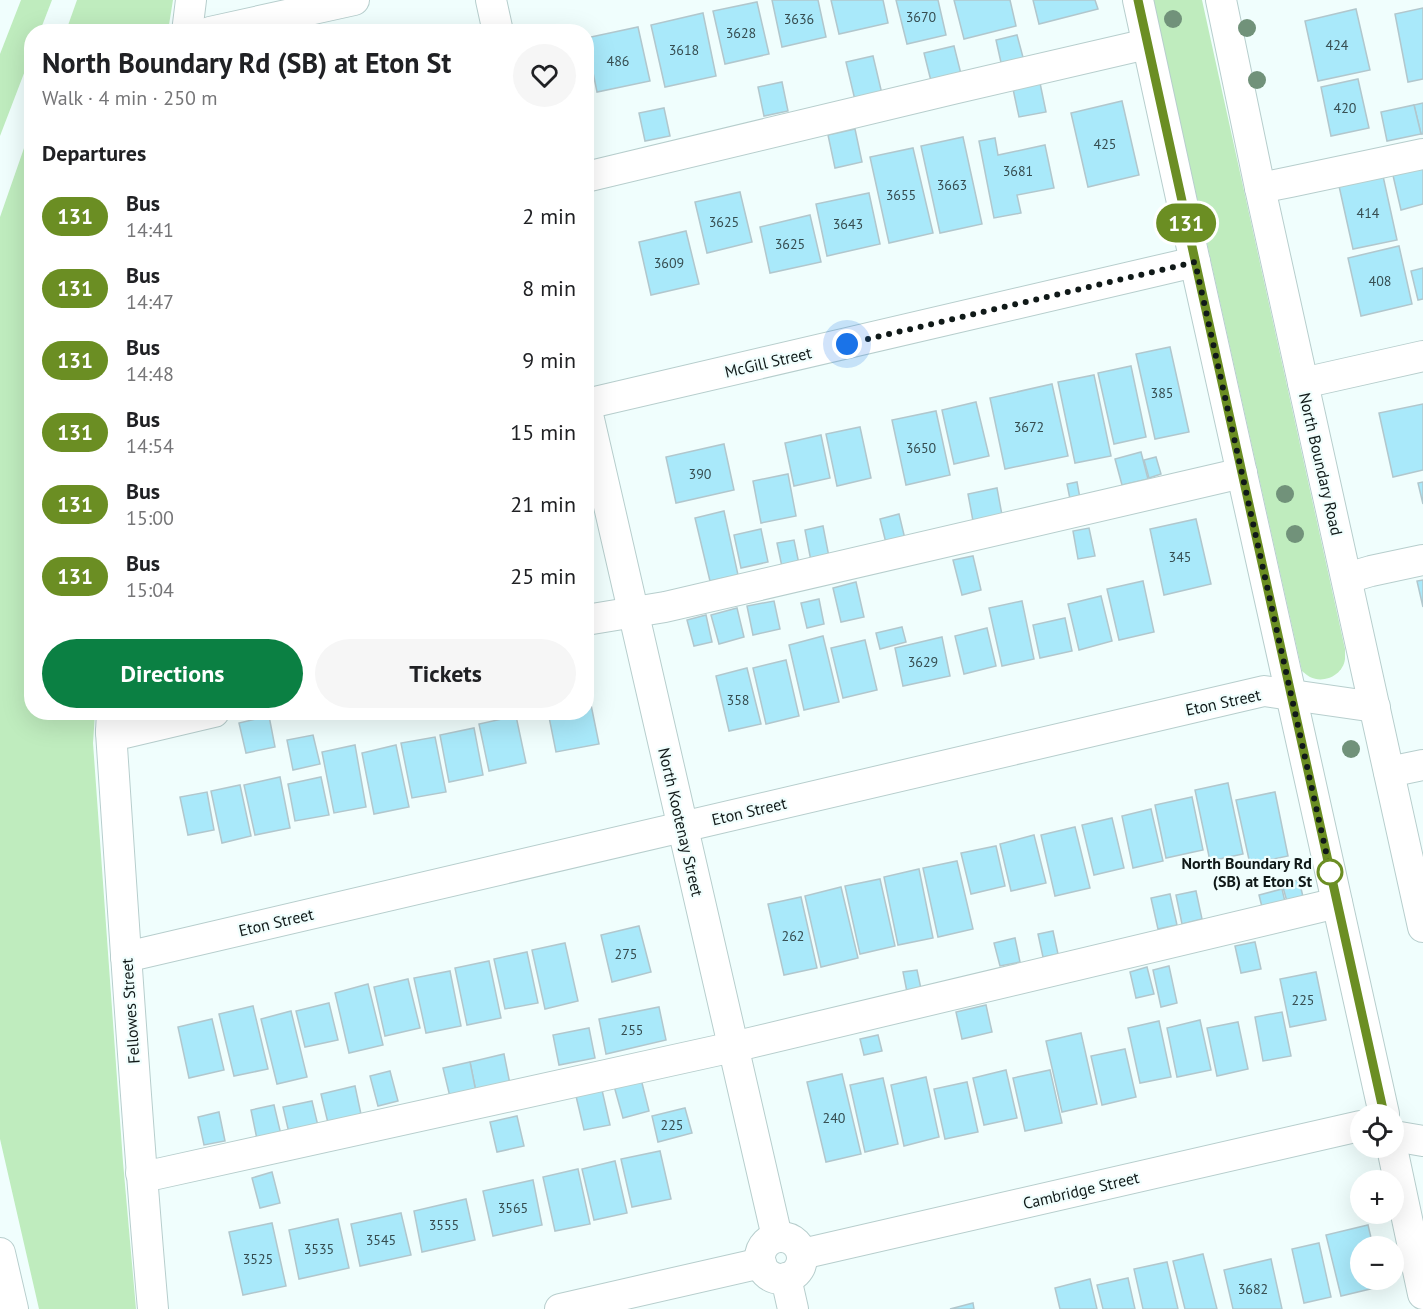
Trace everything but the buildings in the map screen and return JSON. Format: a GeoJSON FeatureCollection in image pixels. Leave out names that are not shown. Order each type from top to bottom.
{"type":"FeatureCollection","features":[{"type":"Feature","properties":{"kind":"street"},"geometry":{"type":"LineString","coordinates":[[188,24],[191,0]]}},
{"type":"Feature","properties":{"kind":"street"},"geometry":{"type":"LineString","coordinates":[[246,24],[354,0]]}},
{"type":"Feature","properties":{"kind":"street"},"geometry":{"type":"LineString","coordinates":[[491,0],[496,24]]}},
{"type":"Feature","properties":{"kind":"street"},"geometry":{"type":"LineString","coordinates":[[1138,0],[1382,1104]]}},
{"type":"Feature","properties":{"kind":"street","name":"North Boundary Road"},"geometry":{"type":"LineString","coordinates":[[1221,0],[1260,188],[1423,927]]}},
{"type":"Feature","properties":{"kind":"street"},"geometry":{"type":"LineString","coordinates":[[594,175],[1148,44]]}},
{"type":"Feature","properties":{"kind":"street"},"geometry":{"type":"LineString","coordinates":[[1260,188],[1423,154]]}},
{"type":"Feature","properties":{"kind":"street","name":"McGill Street"},"geometry":{"type":"LineString","coordinates":[[594,403],[1195,262]]}},
{"type":"Feature","properties":{"kind":"street"},"geometry":{"type":"LineString","coordinates":[[1303,383],[1423,356]]}},
{"type":"Feature","properties":{"kind":"street","name":"North Kootenay Street"},"geometry":{"type":"LineString","coordinates":[[594,440],[777,1237],[793,1240],[798,1246],[783,1265]]}},
{"type":"Feature","properties":{"kind":"street"},"geometry":{"type":"LineString","coordinates":[[594,619],[665,607],[1242,473]]}},
{"type":"Feature","properties":{"kind":"street"},"geometry":{"type":"LineString","coordinates":[[1347,578],[1423,560]]}},
{"type":"Feature","properties":{"kind":"street","name":"Eton Street"},"geometry":{"type":"LineString","coordinates":[[126,957],[1264,691],[1375,707]]}},
{"type":"Feature","properties":{"kind":"street"},"geometry":{"type":"LineString","coordinates":[[112,722],[125,733],[180,720]]}},
{"type":"Feature","properties":{"kind":"street","name":"Fellowes Street"},"geometry":{"type":"LineString","coordinates":[[112,722],[141,1173],[153,1309]]}},
{"type":"Feature","properties":{"kind":"street"},"geometry":{"type":"LineString","coordinates":[[1389,772],[1423,765]]}},
{"type":"Feature","properties":{"kind":"street"},"geometry":{"type":"LineString","coordinates":[[141,1173],[157,1174],[733,1047],[1337,903]]}},
{"type":"Feature","properties":{"kind":"street","name":"Cambridge Street"},"geometry":{"type":"LineString","coordinates":[[568,1308],[783,1265],[1350,1128]]}},
{"type":"Feature","properties":{"kind":"street"},"geometry":{"type":"LineString","coordinates":[[1404,1138],[1423,1141]]}},
{"type":"Feature","properties":{"kind":"street"},"geometry":{"type":"LineString","coordinates":[[1394,1158],[1423,1294]]}},
{"type":"Feature","properties":{"kind":"street"},"geometry":{"type":"LineString","coordinates":[[0,1253],[13,1309]]}},
{"type":"Feature","properties":{"kind":"street"},"geometry":{"type":"LineString","coordinates":[[783,1265],[794,1309]]}},
{"type":"Feature","properties":{"kind":"green space"},"geometry":{"type":"Polygon","coordinates":[[[21,0],[52,0],[43,24],[24,24],[24,73],[0,136],[0,54],[21,0]]]}},
{"type":"Feature","properties":{"kind":"green space"},"geometry":{"type":"Polygon","coordinates":[[[77,0],[173,0],[169,24],[68,24],[77,0]]]}},
{"type":"Feature","properties":{"kind":"green space"},"geometry":{"type":"Polygon","coordinates":[[[1153,0],[1202,0],[1345,649],[1345,659],[1341,670],[1327,679],[1315,679],[1302,671],[1153,0]]]}},
{"type":"Feature","properties":{"kind":"green space"},"geometry":{"type":"Polygon","coordinates":[[[24,148],[24,720],[95,720],[93,743],[123,1162],[136,1309],[39,1309],[0,1139],[0,217],[24,148]]]}},
{"type":"Feature","properties":{"kind":"bus line","name":"131"},"geometry":{"type":"LineString","coordinates":[[1138,0],[1382,1104]]}},
{"type":"Feature","properties":{"kind":"place","name":"North Boundary Rd (SB) at Eton St"},"geometry":{"type":"Point","coordinates":[1330,872]}},
{"type":"Feature","properties":{"kind":"route"},"geometry":{"type":"LineString","coordinates":[[847,344],[1195,262],[1332,879],[1330,872]]}}]}
